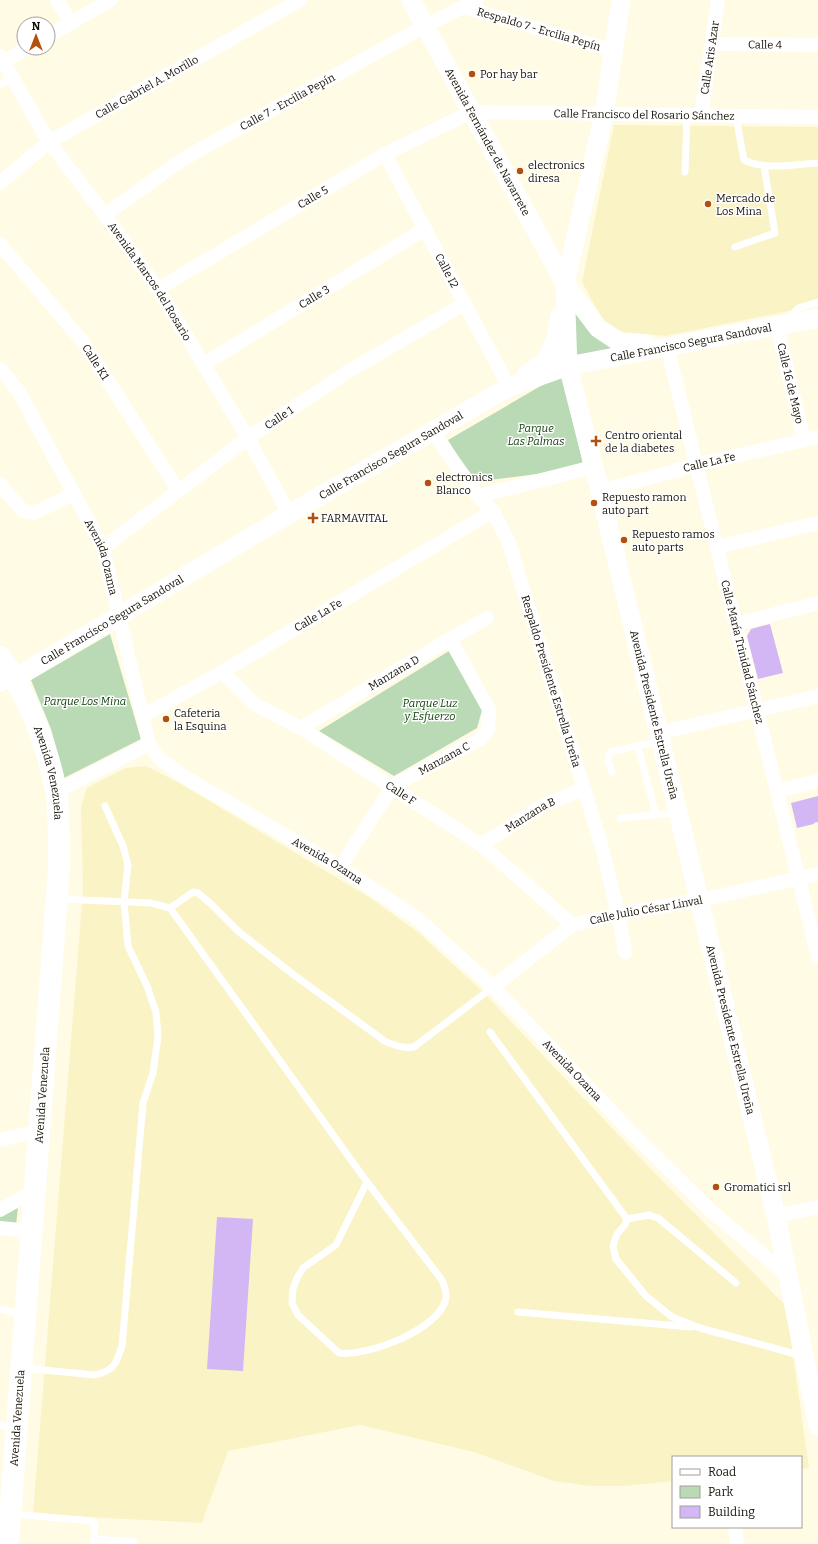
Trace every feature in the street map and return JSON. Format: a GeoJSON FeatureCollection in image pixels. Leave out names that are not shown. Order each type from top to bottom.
{"type":"FeatureCollection","features":[{"type":"Feature","properties":{"kind":"main road","name":"Avenida Fernández de Navarrete"},"geometry":{"type":"LineString","coordinates":[[410,0],[565,284],[598,328],[619,342],[667,346]]}},
{"type":"Feature","properties":{"kind":"main road","name":"Avenida Presidente Estrella Ureña"},"geometry":{"type":"LineString","coordinates":[[621,0],[604,114],[565,284],[568,366],[600,491],[776,1216],[818,1426]]}},
{"type":"Feature","properties":{"kind":"main road"},"geometry":{"type":"LineString","coordinates":[[509,387],[546,361],[556,338],[565,284]]}},
{"type":"Feature","properties":{"kind":"main road","name":"Calle Francisco Segura Sandoval"},"geometry":{"type":"LineString","coordinates":[[8,682],[289,514],[509,387],[568,366],[818,318]]}},
{"type":"Feature","properties":{"kind":"main road","name":"Avenida Venezuela"},"geometry":{"type":"LineString","coordinates":[[0,657],[8,682],[42,738],[56,792],[59,868],[21,1368],[8,1427],[10,1514],[8,1544]]}},
{"type":"Feature","properties":{"kind":"street"},"geometry":{"type":"LineString","coordinates":[[57,0],[71,23]]}},
{"type":"Feature","properties":{"kind":"street"},"geometry":{"type":"LineString","coordinates":[[56,31],[111,0]]}},
{"type":"Feature","properties":{"kind":"street","name":"Calle Gabriel A. Morillo"},"geometry":{"type":"LineString","coordinates":[[0,183],[49,142],[300,0]]}},
{"type":"Feature","properties":{"kind":"street","name":"Calle 7 - Ercilia Pepín"},"geometry":{"type":"LineString","coordinates":[[105,215],[184,159],[425,26],[477,0]]}},
{"type":"Feature","properties":{"kind":"street","name":"Calle Aris Azar"},"geometry":{"type":"LineString","coordinates":[[694,116],[712,44],[718,0]]}},
{"type":"Feature","properties":{"kind":"street","name":"Respaldo 7 - Ercilia Pepín"},"geometry":{"type":"LineString","coordinates":[[464,7],[614,51]]}},
{"type":"Feature","properties":{"kind":"street","name":"Calle 4"},"geometry":{"type":"LineString","coordinates":[[712,44],[818,45]]}},
{"type":"Feature","properties":{"kind":"street"},"geometry":{"type":"LineString","coordinates":[[2,59],[16,53]]}},
{"type":"Feature","properties":{"kind":"street","name":"Avenida Marcos del Rosario"},"geometry":{"type":"LineString","coordinates":[[2,59],[49,142],[105,215],[158,289],[248,438],[289,514]]}},
{"type":"Feature","properties":{"kind":"street","name":"Calle Francisco del Rosario Sánchez"},"geometry":{"type":"LineString","coordinates":[[471,112],[818,117]]}},
{"type":"Feature","properties":{"kind":"street","name":"Calle 5"},"geometry":{"type":"LineString","coordinates":[[158,289],[384,154],[471,112]]}},
{"type":"Feature","properties":{"kind":"street","name":"Calle I2"},"geometry":{"type":"LineString","coordinates":[[384,154],[423,230],[509,387]]}},
{"type":"Feature","properties":{"kind":"street","name":"Calle 3"},"geometry":{"type":"LineString","coordinates":[[204,364],[423,230]]}},
{"type":"Feature","properties":{"kind":"street","name":"Calle K1"},"geometry":{"type":"LineString","coordinates":[[0,244],[83,342],[178,490]]}},
{"type":"Feature","properties":{"kind":"street","name":"Calle 1"},"geometry":{"type":"LineString","coordinates":[[103,548],[248,438],[349,371],[464,304]]}},
{"type":"Feature","properties":{"kind":"street","name":"Calle 16 de Mayo"},"geometry":{"type":"LineString","coordinates":[[781,325],[804,440]]}},
{"type":"Feature","properties":{"kind":"street","name":"Calle María Trinidad Sánchez"},"geometry":{"type":"LineString","coordinates":[[667,346],[818,957]]}},
{"type":"Feature","properties":{"kind":"street","name":"Avenida Ozama"},"geometry":{"type":"LineString","coordinates":[[0,369],[19,392],[103,548],[149,744],[159,758],[183,776],[340,867],[418,919],[493,987],[632,1134],[710,1210],[788,1276]]}},
{"type":"Feature","properties":{"kind":"street","name":"Respaldo Presidente Estrella Ureña"},"geometry":{"type":"LineString","coordinates":[[432,431],[478,496],[493,511],[509,543],[582,789],[603,851],[618,914],[625,952]]}},
{"type":"Feature","properties":{"kind":"street","name":"Calle La Fe"},"geometry":{"type":"LineString","coordinates":[[600,491],[696,465],[818,437]]}},
{"type":"Feature","properties":{"kind":"street"},"geometry":{"type":"LineString","coordinates":[[478,496],[593,467]]}},
{"type":"Feature","properties":{"kind":"street"},"geometry":{"type":"LineString","coordinates":[[0,484],[23,511],[28,512],[34,512],[73,494]]}},
{"type":"Feature","properties":{"kind":"street","name":"Calle La Fe"},"geometry":{"type":"LineString","coordinates":[[143,716],[222,672],[493,511]]}},
{"type":"Feature","properties":{"kind":"street"},"geometry":{"type":"LineString","coordinates":[[717,547],[818,523]]}},
{"type":"Feature","properties":{"kind":"street"},"geometry":{"type":"LineString","coordinates":[[736,624],[818,603]]}},
{"type":"Feature","properties":{"kind":"street","name":"Manzana D"},"geometry":{"type":"LineString","coordinates":[[301,728],[450,638],[487,618]]}},
{"type":"Feature","properties":{"kind":"street","name":"Manzana C"},"geometry":{"type":"LineString","coordinates":[[340,867],[393,786],[480,739],[488,730],[489,709],[450,638]]}},
{"type":"Feature","properties":{"kind":"street","name":"Calle F"},"geometry":{"type":"LineString","coordinates":[[222,672],[256,705],[301,728],[393,786],[482,845],[572,925]]}},
{"type":"Feature","properties":{"kind":"street"},"geometry":{"type":"LineString","coordinates":[[660,737],[818,696]]}},
{"type":"Feature","properties":{"kind":"street"},"geometry":{"type":"LineString","coordinates":[[56,792],[149,744]]}},
{"type":"Feature","properties":{"kind":"street"},"geometry":{"type":"LineString","coordinates":[[777,792],[818,781]]}},
{"type":"Feature","properties":{"kind":"street","name":"Manzana B"},"geometry":{"type":"LineString","coordinates":[[482,845],[544,804],[582,789]]}},
{"type":"Feature","properties":{"kind":"street","name":"Calle Julio César Linval"},"geometry":{"type":"LineString","coordinates":[[493,987],[572,925],[618,914],[700,900],[818,874]]}},
{"type":"Feature","properties":{"kind":"street"},"geometry":{"type":"LineString","coordinates":[[0,1140],[39,1131]]}},
{"type":"Feature","properties":{"kind":"street"},"geometry":{"type":"LineString","coordinates":[[0,1210],[34,1191]]}},
{"type":"Feature","properties":{"kind":"street"},"geometry":{"type":"LineString","coordinates":[[776,1216],[818,1207]]}},
{"type":"Feature","properties":{"kind":"street"},"geometry":{"type":"LineString","coordinates":[[0,1228],[31,1230]]}},
{"type":"Feature","properties":{"kind":"street"},"geometry":{"type":"LineString","coordinates":[[735,1528],[737,1544]]}},
{"type":"Feature","properties":{"kind":"lane"},"geometry":{"type":"LineString","coordinates":[[0,85],[12,77]]}},
{"type":"Feature","properties":{"kind":"lane"},"geometry":{"type":"LineString","coordinates":[[685,172],[694,116]]}},
{"type":"Feature","properties":{"kind":"lane"},"geometry":{"type":"LineString","coordinates":[[736,117],[744,160],[752,164],[764,166],[818,163]]}},
{"type":"Feature","properties":{"kind":"lane"},"geometry":{"type":"LineString","coordinates":[[735,247],[775,233],[764,166]]}},
{"type":"Feature","properties":{"kind":"lane"},"geometry":{"type":"LineString","coordinates":[[781,325],[798,308],[818,302]]}},
{"type":"Feature","properties":{"kind":"lane"},"geometry":{"type":"LineString","coordinates":[[612,772],[608,761],[610,752],[638,746],[660,737]]}},
{"type":"Feature","properties":{"kind":"lane"},"geometry":{"type":"LineString","coordinates":[[638,746],[656,815]]}},
{"type":"Feature","properties":{"kind":"lane"},"geometry":{"type":"LineString","coordinates":[[21,1368],[95,1375],[106,1372],[115,1365],[122,1346],[143,1103],[153,1073],[158,1036],[156,1012],[128,946],[124,902],[128,865],[123,846],[105,806]]}},
{"type":"Feature","properties":{"kind":"lane"},"geometry":{"type":"LineString","coordinates":[[621,818],[678,813]]}},
{"type":"Feature","properties":{"kind":"lane"},"geometry":{"type":"LineString","coordinates":[[170,908],[193,892],[198,893],[239,932],[294,976],[386,1042],[397,1046],[408,1048],[418,1044],[493,987]]}},
{"type":"Feature","properties":{"kind":"lane"},"geometry":{"type":"LineString","coordinates":[[56,898],[151,903],[170,908],[367,1182],[442,1280],[446,1290],[446,1299],[433,1320],[404,1338],[358,1354],[339,1353],[298,1315],[292,1303],[293,1289],[303,1268],[336,1246],[367,1182]]}},
{"type":"Feature","properties":{"kind":"lane"},"geometry":{"type":"LineString","coordinates":[[490,1032],[627,1219]]}},
{"type":"Feature","properties":{"kind":"lane"},"geometry":{"type":"LineString","coordinates":[[627,1219],[649,1215],[658,1218],[736,1283]]}},
{"type":"Feature","properties":{"kind":"lane"},"geometry":{"type":"LineString","coordinates":[[627,1219],[625,1225],[617,1234],[613,1246],[616,1259],[646,1296],[672,1317],[700,1328],[805,1356]]}},
{"type":"Feature","properties":{"kind":"lane"},"geometry":{"type":"LineString","coordinates":[[0,1309],[25,1316]]}},
{"type":"Feature","properties":{"kind":"lane"},"geometry":{"type":"LineString","coordinates":[[518,1312],[700,1328]]}},
{"type":"Feature","properties":{"kind":"lane"},"geometry":{"type":"LineString","coordinates":[[10,1514],[93,1521],[95,1525],[94,1542],[134,1542]]}},
{"type":"Feature","properties":{"kind":"shaded area","name":"Mercado de Los Mina"},"geometry":{"type":"Polygon","coordinates":[[[614,125],[818,127],[818,305],[666,336],[622,332],[603,320],[582,282],[614,125]]]}},
{"type":"Feature","properties":{"kind":"shaded area"},"geometry":{"type":"Polygon","coordinates":[[[146,766],[181,784],[369,897],[419,933],[483,992],[646,1164],[786,1306],[809,1468],[802,1469],[802,1456],[672,1456],[672,1481],[624,1486],[590,1486],[554,1481],[474,1452],[360,1425],[228,1451],[202,1523],[33,1514],[83,891],[81,807],[87,788],[126,768],[146,766]]]}},
{"type":"Feature","properties":{"kind":"green space"},"geometry":{"type":"Polygon","coordinates":[[[574,311],[614,348],[576,359],[574,311]]]}},
{"type":"Feature","properties":{"kind":"green space","name":"Parque Las Palmas"},"geometry":{"type":"Polygon","coordinates":[[[562,376],[584,468],[474,482],[448,440],[551,380],[562,376]]]}},
{"type":"Feature","properties":{"kind":"green space","name":"Parque Los Mina"},"geometry":{"type":"Polygon","coordinates":[[[110,634],[141,739],[64,778],[51,729],[31,680],[110,634]]]}},
{"type":"Feature","properties":{"kind":"green space","name":"Parque Luz y Esfuerzo"},"geometry":{"type":"Polygon","coordinates":[[[449,651],[482,710],[477,728],[394,776],[319,731],[449,651]]]}},
{"type":"Feature","properties":{"kind":"green space"},"geometry":{"type":"Polygon","coordinates":[[[18,1207],[16,1226],[0,1225],[0,1215],[18,1207]]]}},
{"type":"Feature","properties":{"kind":"building"},"geometry":{"type":"Polygon","coordinates":[[[770,624],[783,673],[758,679],[747,636],[751,629],[770,624]]]}},
{"type":"Feature","properties":{"kind":"building"},"geometry":{"type":"Polygon","coordinates":[[[818,796],[818,822],[797,828],[791,803],[818,796]]]}},
{"type":"Feature","properties":{"kind":"building"},"geometry":{"type":"Polygon","coordinates":[[[217,1217],[253,1219],[243,1371],[207,1369],[217,1217]]]}},
{"type":"Feature","properties":{"kind":"place","name":"Por hay bar"},"geometry":{"type":"Point","coordinates":[472,74]}},
{"type":"Feature","properties":{"kind":"place","name":"electronics diresa"},"geometry":{"type":"Point","coordinates":[520,171]}},
{"type":"Feature","properties":{"kind":"place","name":"Mercado de Los Mina"},"geometry":{"type":"Point","coordinates":[708,204]}},
{"type":"Feature","properties":{"kind":"place","name":"Centro oriental de la diabetes"},"geometry":{"type":"Point","coordinates":[596,441]}},
{"type":"Feature","properties":{"kind":"place","name":"electronics Blanco"},"geometry":{"type":"Point","coordinates":[428,483]}},
{"type":"Feature","properties":{"kind":"place","name":"Repuesto ramon auto part"},"geometry":{"type":"Point","coordinates":[594,503]}},
{"type":"Feature","properties":{"kind":"place","name":"FARMAVITAL"},"geometry":{"type":"Point","coordinates":[313,518]}},
{"type":"Feature","properties":{"kind":"place","name":"Repuesto ramos auto parts"},"geometry":{"type":"Point","coordinates":[624,540]}},
{"type":"Feature","properties":{"kind":"place","name":"Cafeteria la Esquina"},"geometry":{"type":"Point","coordinates":[166,719]}},
{"type":"Feature","properties":{"kind":"place","name":"Gromatici srl"},"geometry":{"type":"Point","coordinates":[716,1187]}}]}
